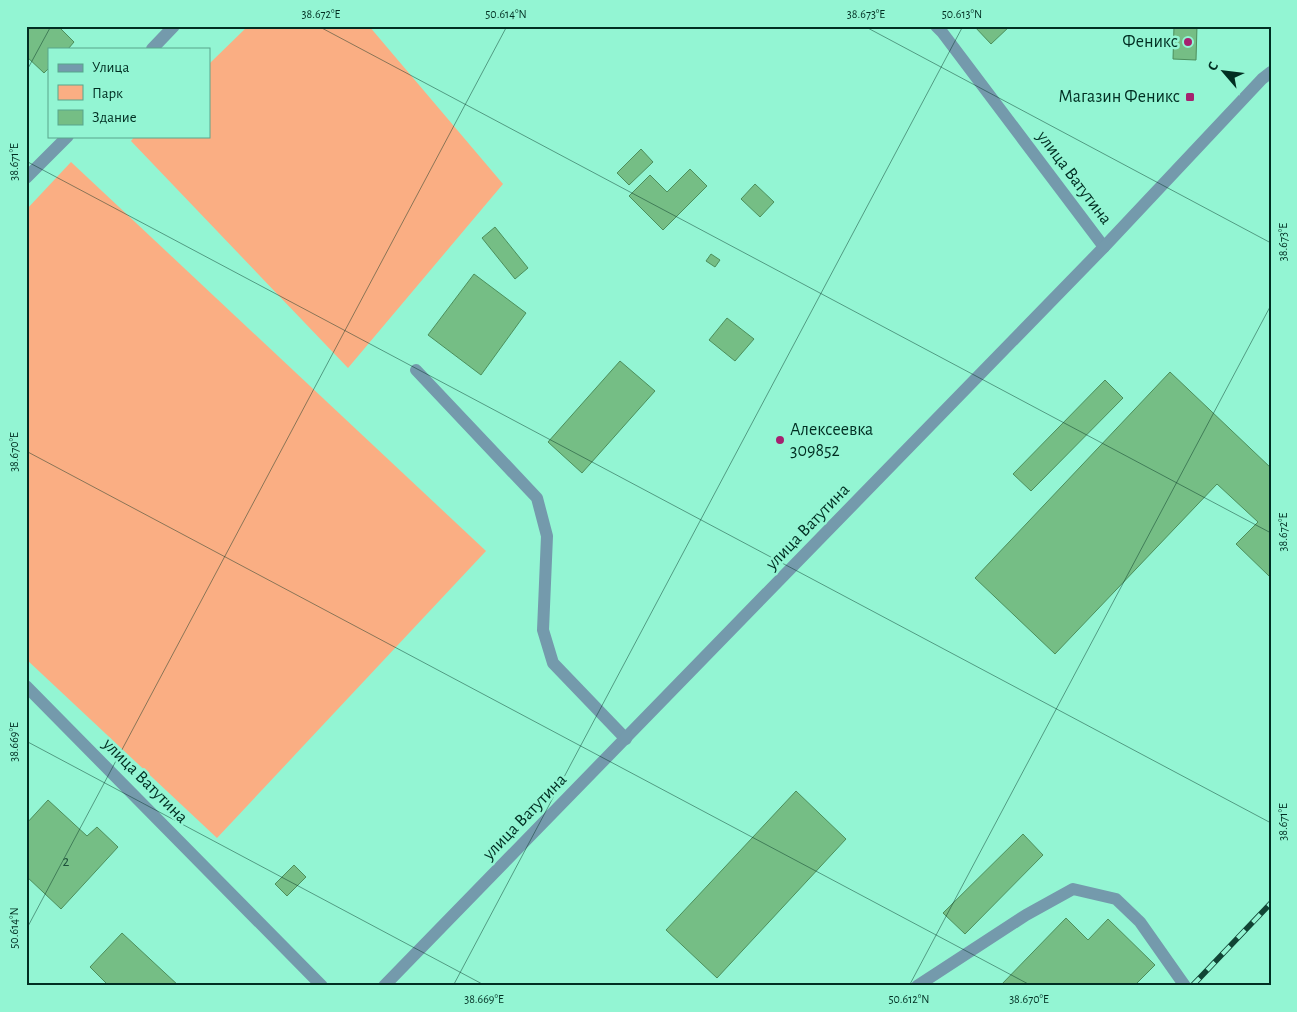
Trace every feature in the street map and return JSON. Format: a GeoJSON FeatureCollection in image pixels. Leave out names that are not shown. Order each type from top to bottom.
{"type":"FeatureCollection","features":[{"type":"Feature","properties":{"kind":"street"},"geometry":{"type":"LineString","coordinates":[[153,48],[174,26]]}},
{"type":"Feature","properties":{"kind":"street","name":"улица Ватутина"},"geometry":{"type":"LineString","coordinates":[[384,986],[1104,247],[936,26]]}},
{"type":"Feature","properties":{"kind":"street"},"geometry":{"type":"LineString","coordinates":[[1104,247],[1262,79],[1271,72]]}},
{"type":"Feature","properties":{"kind":"street"},"geometry":{"type":"LineString","coordinates":[[26,178],[66,138]]}},
{"type":"Feature","properties":{"kind":"street"},"geometry":{"type":"LineString","coordinates":[[416,370],[537,498],[547,536],[543,630],[553,663],[626,739]]}},
{"type":"Feature","properties":{"kind":"street","name":"улица Ватутина"},"geometry":{"type":"LineString","coordinates":[[26,686],[322,986]]}},
{"type":"Feature","properties":{"kind":"street"},"geometry":{"type":"LineString","coordinates":[[917,986],[1026,915],[1073,889],[1116,899],[1140,922],[1185,986]]}},
{"type":"Feature","properties":{"kind":"green space"},"geometry":{"type":"Polygon","coordinates":[[[248,26],[369,26],[503,184],[348,368],[131,141],[133,138],[210,138],[210,63],[248,26]]]}},
{"type":"Feature","properties":{"kind":"green space"},"geometry":{"type":"Polygon","coordinates":[[[71,162],[486,551],[217,838],[26,659],[26,210],[71,162]]]}},
{"type":"Feature","properties":{"kind":"building"},"geometry":{"type":"Polygon","coordinates":[[[26,26],[58,26],[74,42],[69,48],[48,48],[48,69],[44,73],[26,56],[26,26]]]}},
{"type":"Feature","properties":{"kind":"building"},"geometry":{"type":"Polygon","coordinates":[[[974,26],[1010,26],[991,44],[974,26]]]}},
{"type":"Feature","properties":{"kind":"building"},"geometry":{"type":"Polygon","coordinates":[[[1174,26],[1197,26],[1196,60],[1173,59],[1174,26]]]}},
{"type":"Feature","properties":{"kind":"building"},"geometry":{"type":"Polygon","coordinates":[[[641,149],[653,162],[629,185],[617,173],[641,149]]]}},
{"type":"Feature","properties":{"kind":"building"},"geometry":{"type":"Polygon","coordinates":[[[690,169],[707,186],[663,230],[629,196],[650,175],[667,192],[690,169]]]}},
{"type":"Feature","properties":{"kind":"building"},"geometry":{"type":"Polygon","coordinates":[[[755,184],[774,202],[760,217],[741,199],[755,184]]]}},
{"type":"Feature","properties":{"kind":"building"},"geometry":{"type":"Polygon","coordinates":[[[495,227],[528,268],[515,279],[482,238],[495,227]]]}},
{"type":"Feature","properties":{"kind":"building"},"geometry":{"type":"Polygon","coordinates":[[[711,254],[720,260],[715,267],[706,261],[711,254]]]}},
{"type":"Feature","properties":{"kind":"building"},"geometry":{"type":"Polygon","coordinates":[[[474,274],[526,313],[481,375],[428,335],[474,274]]]}},
{"type":"Feature","properties":{"kind":"building"},"geometry":{"type":"Polygon","coordinates":[[[727,318],[754,339],[735,361],[709,340],[727,318]]]}},
{"type":"Feature","properties":{"kind":"building"},"geometry":{"type":"Polygon","coordinates":[[[620,361],[655,391],[582,473],[548,442],[620,361]]]}},
{"type":"Feature","properties":{"kind":"building"},"geometry":{"type":"Polygon","coordinates":[[[1170,372],[1271,468],[1271,574],[1269,576],[1236,544],[1258,522],[1217,484],[1055,654],[975,578],[1170,372]]]}},
{"type":"Feature","properties":{"kind":"building"},"geometry":{"type":"Polygon","coordinates":[[[1105,380],[1123,398],[1031,491],[1013,474],[1105,380]]]}},
{"type":"Feature","properties":{"kind":"building"},"geometry":{"type":"Polygon","coordinates":[[[796,791],[846,839],[717,978],[666,930],[796,791]]]}},
{"type":"Feature","properties":{"kind":"building"},"geometry":{"type":"Polygon","coordinates":[[[48,800],[87,836],[97,827],[118,847],[61,909],[26,876],[26,824],[48,800]]]}},
{"type":"Feature","properties":{"kind":"building"},"geometry":{"type":"Polygon","coordinates":[[[1023,834],[1043,855],[965,934],[943,913],[1023,834]]]}},
{"type":"Feature","properties":{"kind":"building"},"geometry":{"type":"Polygon","coordinates":[[[294,865],[306,877],[287,896],[275,884],[294,865]]]}},
{"type":"Feature","properties":{"kind":"building"},"geometry":{"type":"Polygon","coordinates":[[[1066,918],[1088,940],[1108,919],[1155,965],[1134,986],[1000,986],[1066,918]]]}},
{"type":"Feature","properties":{"kind":"building"},"geometry":{"type":"Polygon","coordinates":[[[122,933],[179,986],[109,986],[90,967],[122,933]]]}},
{"type":"Feature","properties":{"kind":"railway"},"geometry":{"type":"LineString","coordinates":[[1192,986],[1271,903]]}},
{"type":"Feature","properties":{"kind":"place","name":"Феникс"},"geometry":{"type":"Point","coordinates":[1188,42]}},
{"type":"Feature","properties":{"kind":"place","name":"Магазин Феникс"},"geometry":{"type":"Point","coordinates":[1190,97]}},
{"type":"Feature","properties":{"kind":"place","name":"Алексеевка 309852"},"geometry":{"type":"Point","coordinates":[780,440]}}]}
